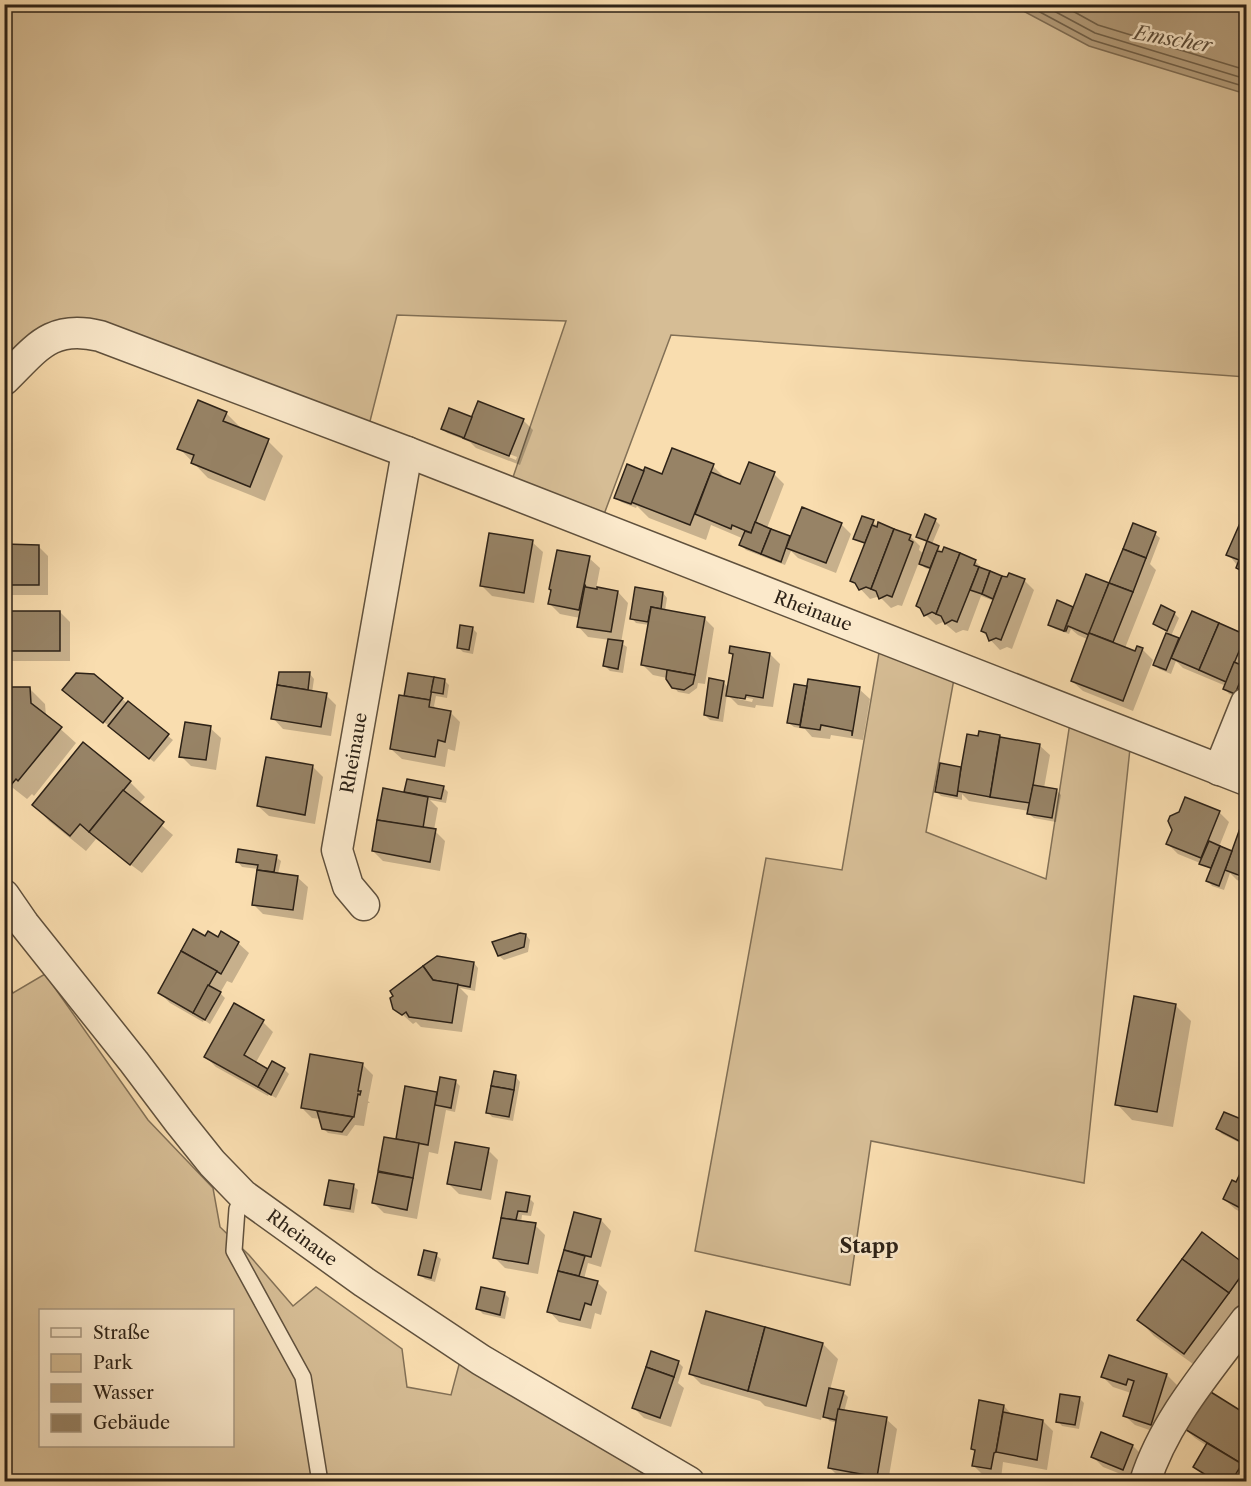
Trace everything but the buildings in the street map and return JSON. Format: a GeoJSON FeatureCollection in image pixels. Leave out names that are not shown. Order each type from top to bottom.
{"type":"FeatureCollection","features":[{"type":"Feature","properties":{"kind":"street","name":"Rheinaue"},"geometry":{"type":"LineString","coordinates":[[4,380],[43,342],[63,333],[83,332],[100,336],[407,452],[1246,780]]}},
{"type":"Feature","properties":{"kind":"street","name":"Rheinaue"},"geometry":{"type":"LineString","coordinates":[[364,905],[348,886],[337,850],[407,452]]}},
{"type":"Feature","properties":{"kind":"street"},"geometry":{"type":"LineString","coordinates":[[1219,770],[1246,703]]}},
{"type":"Feature","properties":{"kind":"street","name":"Rheinaue"},"geometry":{"type":"LineString","coordinates":[[4,895],[24,924],[180,1123],[212,1163],[243,1195],[364,1282],[481,1360],[689,1482]]}},
{"type":"Feature","properties":{"kind":"street"},"geometry":{"type":"LineString","coordinates":[[1144,1482],[1166,1435],[1192,1393],[1246,1320]]}},
{"type":"Feature","properties":{"kind":"lane"},"geometry":{"type":"LineString","coordinates":[[243,1195],[237,1209],[234,1251],[303,1377],[320,1482]]}},
{"type":"Feature","properties":{"kind":"green space"},"geometry":{"type":"Polygon","coordinates":[[[5,5],[1246,5],[1246,377],[671,335],[600,525],[509,489],[566,321],[397,315],[367,433],[90,330],[5,378],[5,5]]]}},
{"type":"Feature","properties":{"kind":"green space"},"geometry":{"type":"Polygon","coordinates":[[[881,641],[956,668],[926,832],[1046,879],[1071,716],[1131,739],[1084,1183],[871,1141],[850,1285],[695,1251],[766,858],[842,870],[881,641]]]}},
{"type":"Feature","properties":{"kind":"green space"},"geometry":{"type":"Polygon","coordinates":[[[45,974],[148,1120],[213,1188],[220,1227],[249,1255],[293,1306],[316,1287],[402,1349],[407,1387],[451,1395],[460,1361],[656,1481],[5,1481],[4,977],[13,993],[45,974]]]}},
{"type":"Feature","properties":{"kind":"water","name":"Emscher"},"geometry":{"type":"Polygon","coordinates":[[[1012,5],[1246,5],[1246,94],[1089,46],[1012,5]]]}},
{"type":"Feature","properties":{"kind":"district","name":"Stapp"},"geometry":{"type":"Point","coordinates":[869,1246]}}]}
